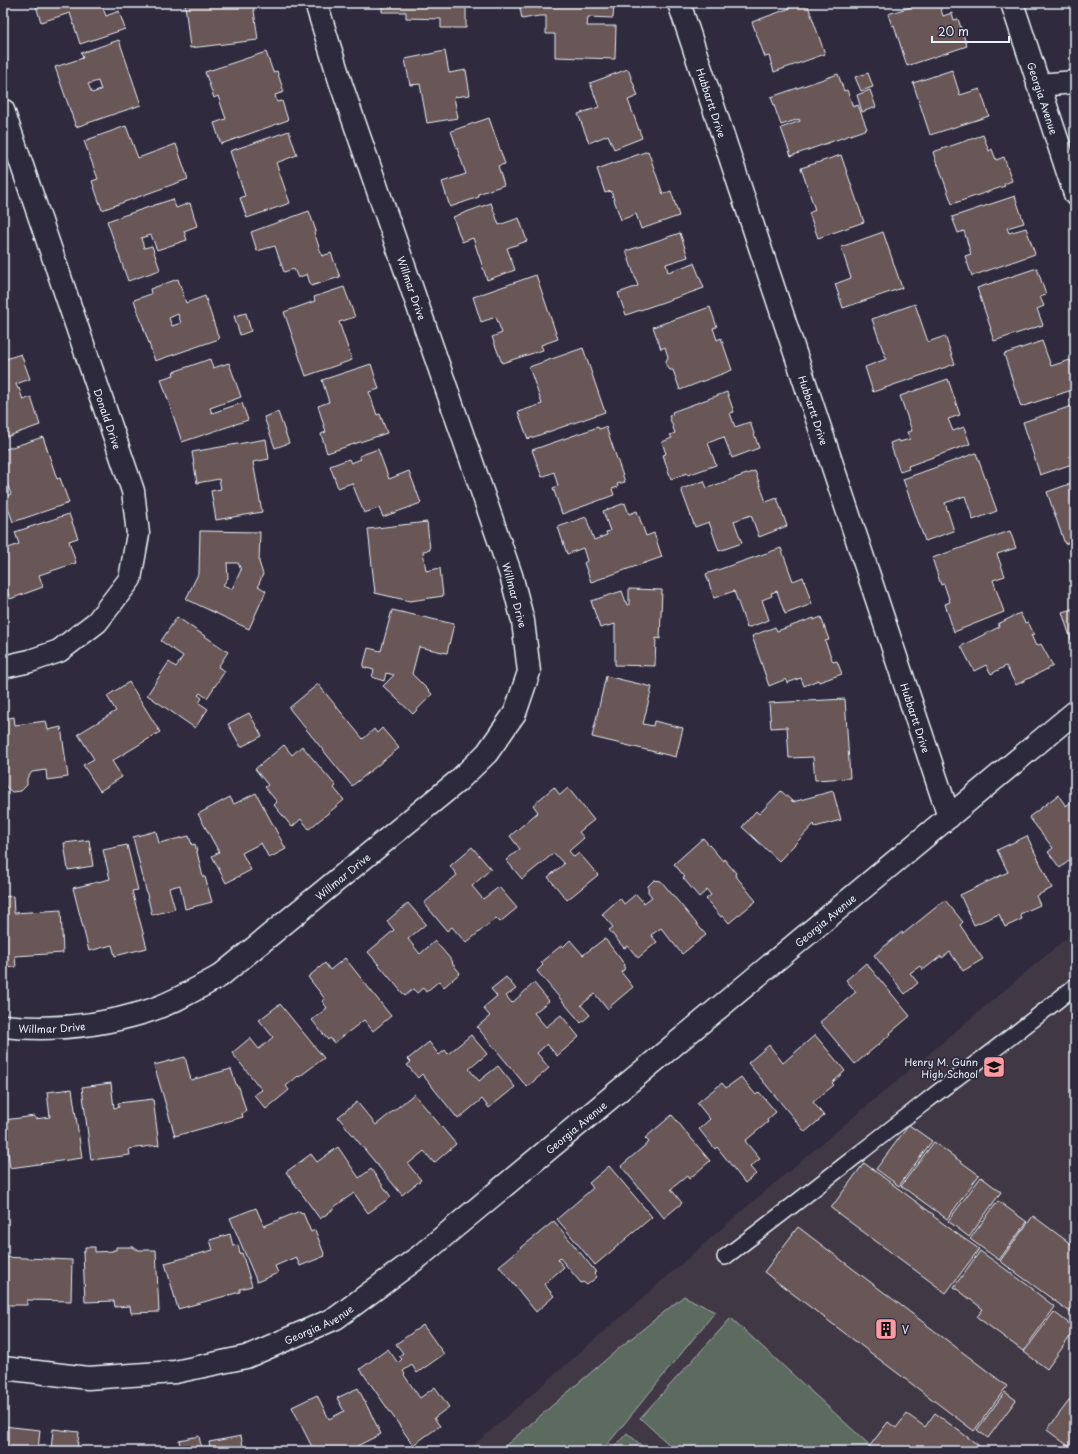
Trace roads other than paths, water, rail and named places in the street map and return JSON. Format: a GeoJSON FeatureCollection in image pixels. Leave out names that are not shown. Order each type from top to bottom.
{"type":"FeatureCollection","features":[{"type":"Feature","properties":{"kind":"street","name":"Willmar Drive"},"geometry":{"type":"LineString","coordinates":[[3,1026],[31,1029],[88,1025],[146,1012],[184,995],[220,976],[458,781],[487,753],[515,713],[529,672],[523,621],[511,575],[341,84],[316,3]]}},
{"type":"Feature","properties":{"kind":"street","name":"Hubbartt Drive"},"geometry":{"type":"LineString","coordinates":[[680,3],[949,817]]}},
{"type":"Feature","properties":{"kind":"street","name":"Georgia Avenue"},"geometry":{"type":"LineString","coordinates":[[1012,3],[1075,194]]}},
{"type":"Feature","properties":{"kind":"street"},"geometry":{"type":"LineString","coordinates":[[1038,85],[1075,82]]}},
{"type":"Feature","properties":{"kind":"street","name":"Donald Drive"},"geometry":{"type":"LineString","coordinates":[[3,110],[133,491],[138,534],[130,579],[97,622],[59,651],[30,661],[3,667]]}},
{"type":"Feature","properties":{"kind":"street","name":"Georgia Avenue"},"geometry":{"type":"LineString","coordinates":[[3,1368],[88,1378],[175,1372],[246,1357],[336,1318],[420,1256],[1075,712]]}},
{"type":"Feature","properties":{"kind":"lane"},"geometry":{"type":"LineString","coordinates":[[725,1257],[796,1204],[1075,986]]}},
{"type":"Feature","properties":{"kind":"place","name":"Henry M. Gunn High School"},"geometry":{"type":"Point","coordinates":[994,1067]}},
{"type":"Feature","properties":{"kind":"place","name":"V"},"geometry":{"type":"Point","coordinates":[886,1329]}}]}
